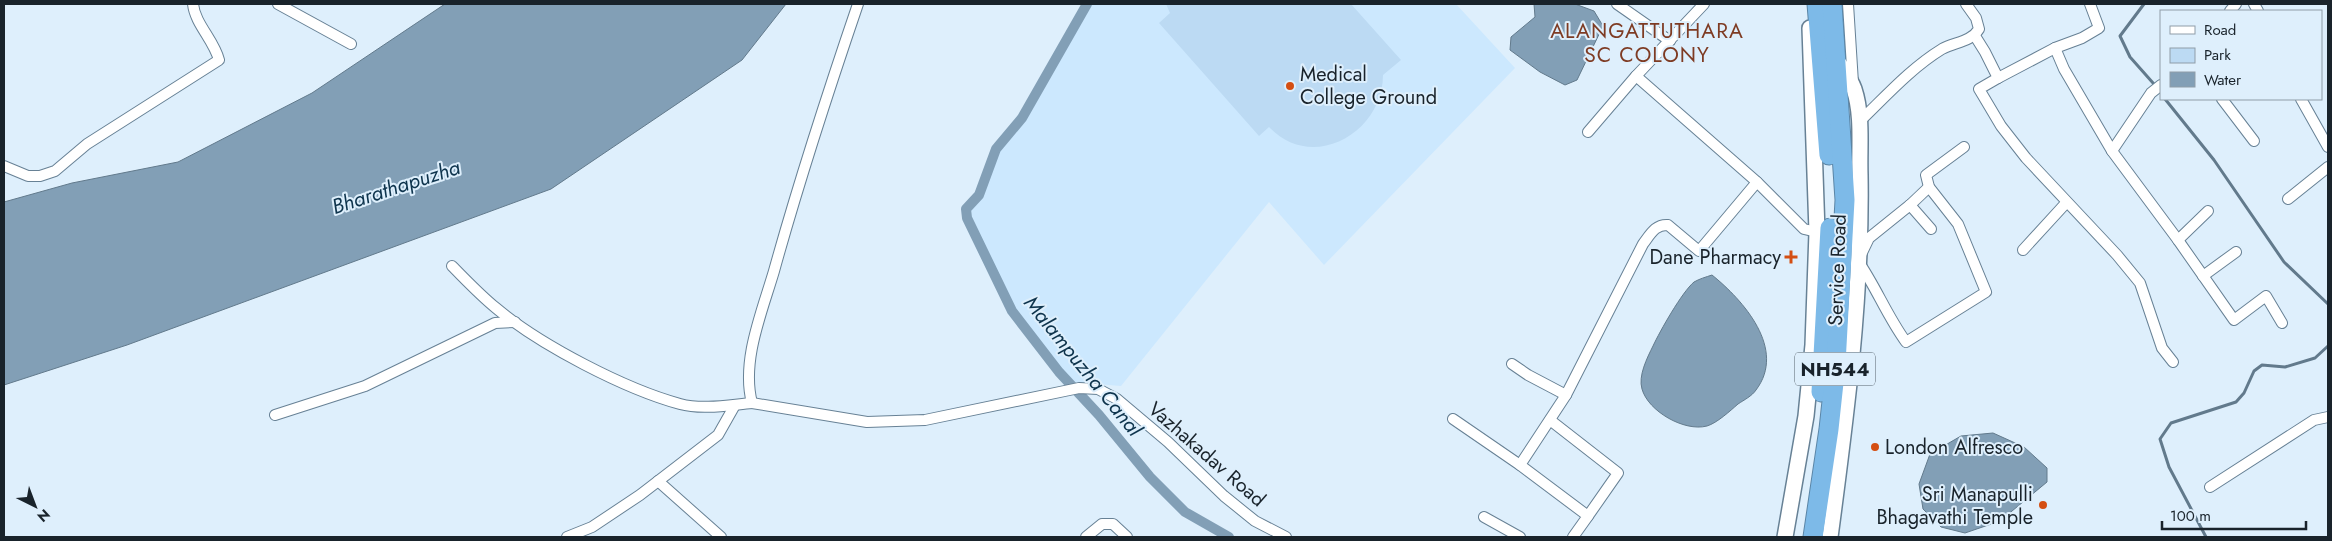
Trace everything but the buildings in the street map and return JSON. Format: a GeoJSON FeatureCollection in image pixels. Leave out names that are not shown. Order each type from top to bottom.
{"type":"FeatureCollection","features":[{"type":"Feature","properties":{"kind":"highway","name":"NH544"},"geometry":{"type":"LineString","coordinates":[[1802,537],[1821,392],[1832,203],[1817,4]]}},
{"type":"Feature","properties":{"kind":"highway","name":"NH544"},"geometry":{"type":"LineString","coordinates":[[1813,537],[1830,420],[1845,200],[1832,4]]}},
{"type":"Feature","properties":{"kind":"highway"},"geometry":{"type":"LineString","coordinates":[[1834,26],[1847,4]]}},
{"type":"Feature","properties":{"kind":"street"},"geometry":{"type":"LineString","coordinates":[[4,166],[28,176],[40,176],[56,171],[87,144],[219,60],[217,51],[194,12],[193,4]]}},
{"type":"Feature","properties":{"kind":"street"},"geometry":{"type":"LineString","coordinates":[[278,4],[351,44]]}},
{"type":"Feature","properties":{"kind":"street"},"geometry":{"type":"LineString","coordinates":[[452,266],[496,309],[538,338],[618,380],[681,404],[714,407],[752,404],[748,386],[754,344],[802,170],[858,4]]}},
{"type":"Feature","properties":{"kind":"street"},"geometry":{"type":"LineString","coordinates":[[1617,4],[1670,41]]}},
{"type":"Feature","properties":{"kind":"street"},"geometry":{"type":"LineString","coordinates":[[1588,132],[1636,76],[1704,4]]}},
{"type":"Feature","properties":{"kind":"street","name":"Service Road"},"geometry":{"type":"LineString","coordinates":[[1785,537],[1806,416],[1813,345],[1817,232],[1809,4]]}},
{"type":"Feature","properties":{"kind":"street","name":"Service Road"},"geometry":{"type":"LineString","coordinates":[[1830,537],[1843,445],[1858,287],[1860,121],[1854,88],[1847,4]]}},
{"type":"Feature","properties":{"kind":"street"},"geometry":{"type":"LineString","coordinates":[[1860,121],[1910,72],[1943,48],[1975,36],[1979,30],[1976,18],[1966,4]]}},
{"type":"Feature","properties":{"kind":"street"},"geometry":{"type":"LineString","coordinates":[[2090,4],[2099,28],[2082,38],[2055,48],[1979,89],[2011,139],[2066,203],[2117,255],[2140,283],[2162,348],[2173,362]]}},
{"type":"Feature","properties":{"kind":"street"},"geometry":{"type":"LineString","coordinates":[[1975,36],[1986,52],[1998,78]]}},
{"type":"Feature","properties":{"kind":"street"},"geometry":{"type":"LineString","coordinates":[[2055,48],[2064,69],[2112,151],[2234,320],[2266,296],[2282,323]]}},
{"type":"Feature","properties":{"kind":"street"},"geometry":{"type":"LineString","coordinates":[[1836,59],[1854,88]]}},
{"type":"Feature","properties":{"kind":"street"},"geometry":{"type":"LineString","coordinates":[[1636,76],[1758,182],[1804,229],[1817,232]]}},
{"type":"Feature","properties":{"kind":"street"},"geometry":{"type":"LineString","coordinates":[[2112,151],[2151,94],[2160,86]]}},
{"type":"Feature","properties":{"kind":"street"},"geometry":{"type":"LineString","coordinates":[[2223,100],[2254,141]]}},
{"type":"Feature","properties":{"kind":"street"},"geometry":{"type":"LineString","coordinates":[[2302,100],[2328,147]]}},
{"type":"Feature","properties":{"kind":"street"},"geometry":{"type":"LineString","coordinates":[[1929,187],[1869,238],[1858,261],[1870,278],[1891,321],[1906,342],[1986,292],[1958,224],[1929,187],[1926,175],[1964,147]]}},
{"type":"Feature","properties":{"kind":"street"},"geometry":{"type":"LineString","coordinates":[[2288,199],[2328,167]]}},
{"type":"Feature","properties":{"kind":"street"},"geometry":{"type":"LineString","coordinates":[[1520,465],[1566,395],[1643,244],[1653,230],[1661,224],[1668,225],[1699,250],[1758,182]]}},
{"type":"Feature","properties":{"kind":"street"},"geometry":{"type":"LineString","coordinates":[[2023,250],[2066,203]]}},
{"type":"Feature","properties":{"kind":"street"},"geometry":{"type":"LineString","coordinates":[[1910,204],[1931,229]]}},
{"type":"Feature","properties":{"kind":"street"},"geometry":{"type":"LineString","coordinates":[[2178,240],[2208,211]]}},
{"type":"Feature","properties":{"kind":"street"},"geometry":{"type":"LineString","coordinates":[[2203,276],[2236,252]]}},
{"type":"Feature","properties":{"kind":"street"},"geometry":{"type":"LineString","coordinates":[[275,415],[365,386],[494,323],[515,322]]}},
{"type":"Feature","properties":{"kind":"street"},"geometry":{"type":"LineString","coordinates":[[1512,364],[1528,375],[1566,395]]}},
{"type":"Feature","properties":{"kind":"street","name":"Vazhakadav Road"},"geometry":{"type":"LineString","coordinates":[[752,404],[867,422],[925,420],[1079,388],[1098,389],[1117,399],[1168,442],[1224,496],[1255,521],[1286,537]]}},
{"type":"Feature","properties":{"kind":"street"},"geometry":{"type":"LineString","coordinates":[[567,537],[592,527],[658,481],[718,435],[735,405]]}},
{"type":"Feature","properties":{"kind":"street"},"geometry":{"type":"LineString","coordinates":[[2210,487],[2314,420],[2328,417]]}},
{"type":"Feature","properties":{"kind":"street"},"geometry":{"type":"LineString","coordinates":[[1453,419],[1520,465],[1588,516]]}},
{"type":"Feature","properties":{"kind":"street"},"geometry":{"type":"LineString","coordinates":[[1550,420],[1618,473],[1573,537]]}},
{"type":"Feature","properties":{"kind":"street"},"geometry":{"type":"LineString","coordinates":[[658,481],[721,537]]}},
{"type":"Feature","properties":{"kind":"street"},"geometry":{"type":"LineString","coordinates":[[1484,517],[1520,537]]}},
{"type":"Feature","properties":{"kind":"street"},"geometry":{"type":"LineString","coordinates":[[1086,537],[1102,524],[1113,524],[1127,537]]}},
{"type":"Feature","properties":{"kind":"shaded area"},"geometry":{"type":"Polygon","coordinates":[[[1089,4],[1456,4],[1515,68],[1324,265],[1269,202],[1121,386],[1071,382],[1025,329],[969,217],[968,208],[980,197],[998,147],[1023,118],[1089,4]]]}},
{"type":"Feature","properties":{"kind":"green space"},"geometry":{"type":"Polygon","coordinates":[[[1166,4],[1351,4],[1401,60],[1383,75],[1380,96],[1371,114],[1358,129],[1342,140],[1324,146],[1305,146],[1286,140],[1269,127],[1259,136],[1159,23],[1170,13],[1166,4]]]}},
{"type":"Feature","properties":{"kind":"water","name":"Bharathapuzha"},"geometry":{"type":"Polygon","coordinates":[[[445,4],[786,4],[742,60],[551,189],[127,345],[4,385],[4,202],[72,183],[178,162],[312,93],[445,4]]]}},
{"type":"Feature","properties":{"kind":"water"},"geometry":{"type":"Polygon","coordinates":[[[1534,4],[1575,4],[1594,11],[1603,26],[1577,80],[1565,85],[1540,72],[1510,50],[1511,37],[1535,17],[1534,4]]]}},
{"type":"Feature","properties":{"kind":"water"},"geometry":{"type":"Polygon","coordinates":[[[1712,275],[1724,285],[1748,312],[1764,342],[1767,358],[1764,374],[1752,394],[1719,420],[1707,426],[1688,426],[1668,418],[1651,405],[1642,389],[1641,378],[1644,367],[1661,331],[1689,287],[1694,282],[1712,275]]]}},
{"type":"Feature","properties":{"kind":"water"},"geometry":{"type":"Polygon","coordinates":[[[1993,433],[2024,447],[2047,468],[2047,482],[2000,521],[1965,533],[1941,527],[1923,509],[1919,484],[1930,454],[1961,436],[1993,433]]]}},
{"type":"Feature","properties":{"kind":"waterway","name":"Malampuzha Canal"},"geometry":{"type":"LineString","coordinates":[[1087,4],[1022,118],[996,149],[979,195],[966,209],[967,218],[1012,311],[1059,372],[1099,415],[1150,477],[1185,512],[1229,537]]}},
{"type":"Feature","properties":{"kind":"waterway"},"geometry":{"type":"LineString","coordinates":[[2144,4],[2120,36],[2130,57],[2160,91]]}},
{"type":"Feature","properties":{"kind":"waterway"},"geometry":{"type":"LineString","coordinates":[[2166,100],[2214,160],[2284,262],[2328,304]]}},
{"type":"Feature","properties":{"kind":"waterway"},"geometry":{"type":"LineString","coordinates":[[2206,537],[2169,467],[2160,439],[2171,423],[2236,402],[2244,393],[2254,371],[2262,365],[2285,367],[2315,358],[2328,346]]}},
{"type":"Feature","properties":{"kind":"place","name":"Medical College Ground"},"geometry":{"type":"Point","coordinates":[1290,86]}},
{"type":"Feature","properties":{"kind":"place","name":"Dane Pharmacy"},"geometry":{"type":"Point","coordinates":[1791,257]}},
{"type":"Feature","properties":{"kind":"place","name":"London Alfresco"},"geometry":{"type":"Point","coordinates":[1875,447]}},
{"type":"Feature","properties":{"kind":"place","name":"Sri Manapulli Bhagavathi Temple"},"geometry":{"type":"Point","coordinates":[2043,505]}},
{"type":"Feature","properties":{"kind":"district","name":"ALANGATTUTHARA SC COLONY"},"geometry":{"type":"Point","coordinates":[1647,43]}}]}
